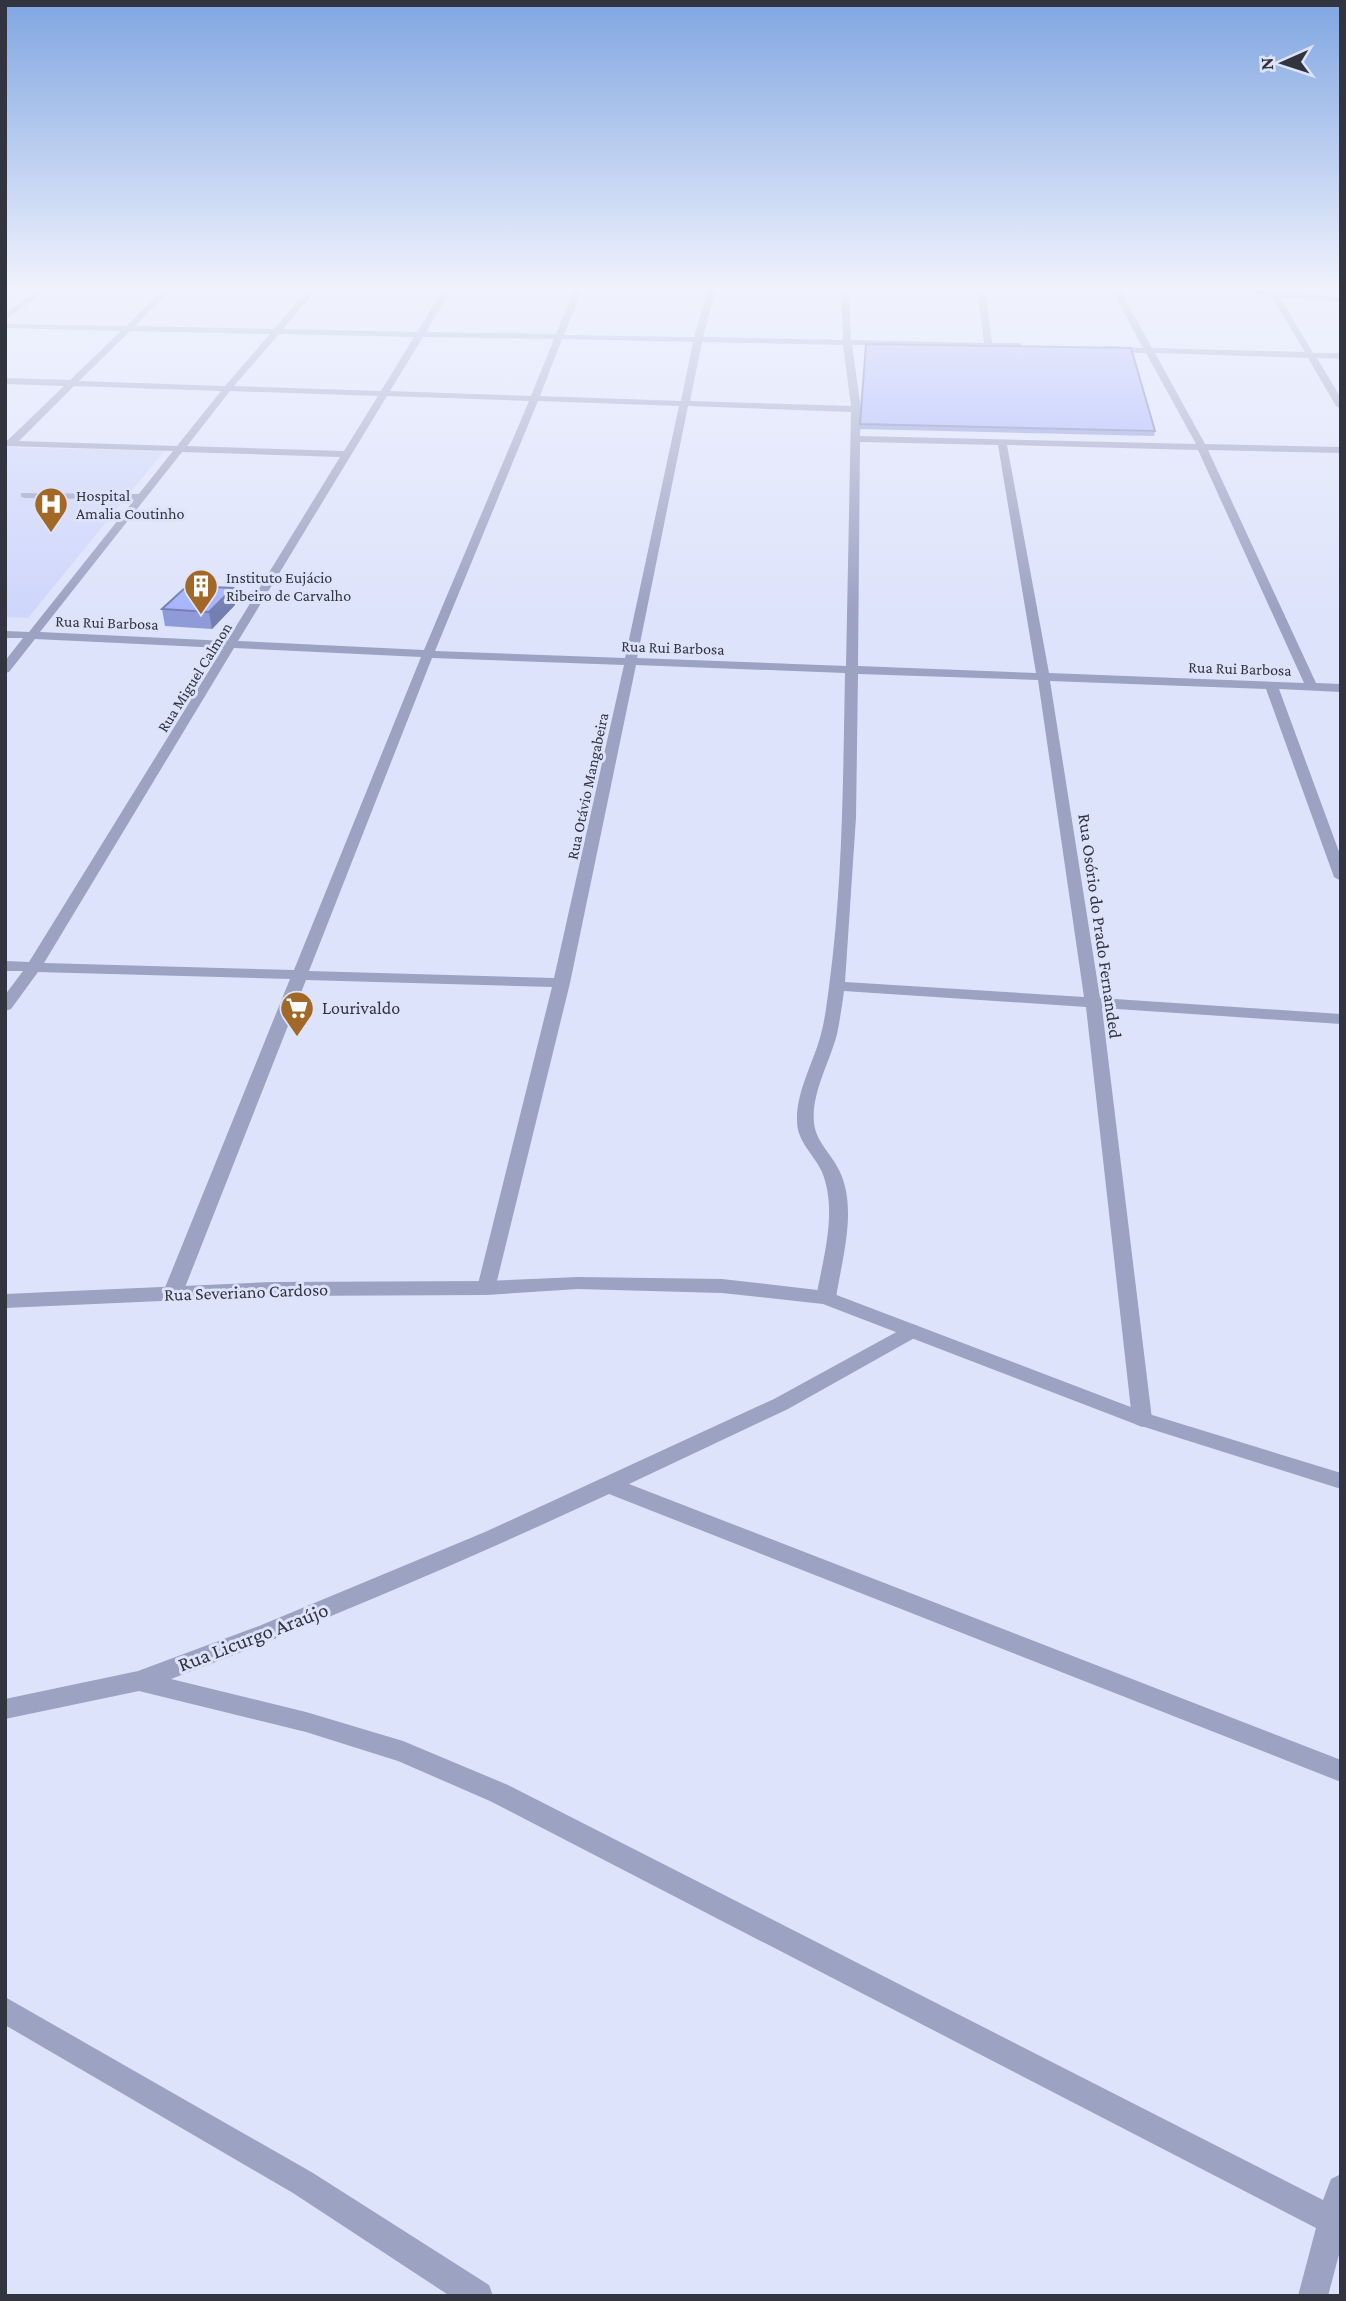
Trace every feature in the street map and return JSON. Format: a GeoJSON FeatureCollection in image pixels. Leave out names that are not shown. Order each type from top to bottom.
{"type":"FeatureCollection","features":[{"type":"Feature","properties":{"kind":"street"},"geometry":{"type":"LineString","coordinates":[[8,443],[55,397]]}},
{"type":"Feature","properties":{"kind":"street"},"geometry":{"type":"LineString","coordinates":[[5,669],[220,397]]}},
{"type":"Feature","properties":{"kind":"street","name":"Rua Miguel Calmon"},"geometry":{"type":"LineString","coordinates":[[5,1006],[34,967],[380,397]]}},
{"type":"Feature","properties":{"kind":"street"},"geometry":{"type":"LineString","coordinates":[[485,397],[856,410]]}},
{"type":"Feature","properties":{"kind":"street","name":"Rua Otávio Mangabeira"},"geometry":{"type":"LineString","coordinates":[[487,1288],[539,1067],[562,983],[685,397]]}},
{"type":"Feature","properties":{"kind":"street"},"geometry":{"type":"LineString","coordinates":[[826,1298],[837,1233],[838,1194],[830,1170],[809,1139],[806,1122],[807,1101],[829,1034],[837,986],[849,817],[856,439],[854,397]]}},
{"type":"Feature","properties":{"kind":"street"},"geometry":{"type":"LineString","coordinates":[[1175,397],[1202,447],[1312,687]]}},
{"type":"Feature","properties":{"kind":"street"},"geometry":{"type":"LineString","coordinates":[[172,1295],[298,975],[534,399]]}},
{"type":"Feature","properties":{"kind":"street"},"geometry":{"type":"LineString","coordinates":[[856,439],[1341,450]]}},
{"type":"Feature","properties":{"kind":"street","name":"Rua Osório do Prado Fernanded"},"geometry":{"type":"LineString","coordinates":[[1002,442],[1043,676],[1093,1003],[1142,1419]]}},
{"type":"Feature","properties":{"kind":"street"},"geometry":{"type":"LineString","coordinates":[[8,443],[347,454]]}},
{"type":"Feature","properties":{"kind":"street"},"geometry":{"type":"LineString","coordinates":[[25,495],[141,497]]}},
{"type":"Feature","properties":{"kind":"street","name":"Rua Rui Barbosa"},"geometry":{"type":"LineString","coordinates":[[5,634],[428,654],[1341,688]]}},
{"type":"Feature","properties":{"kind":"street"},"geometry":{"type":"LineString","coordinates":[[1271,685],[1341,877]]}},
{"type":"Feature","properties":{"kind":"street"},"geometry":{"type":"LineString","coordinates":[[5,966],[562,983]]}},
{"type":"Feature","properties":{"kind":"street"},"geometry":{"type":"LineString","coordinates":[[837,986],[1341,1019]]}},
{"type":"Feature","properties":{"kind":"street","name":"Rua Severiano Cardoso"},"geometry":{"type":"LineString","coordinates":[[5,1301],[273,1289],[487,1288],[578,1283],[686,1284],[758,1289],[826,1298],[1142,1419],[1341,1481]]}},
{"type":"Feature","properties":{"kind":"street","name":"Rua Licurgo Araújo"},"geometry":{"type":"LineString","coordinates":[[5,1709],[139,1681],[267,1633],[493,1538],[609,1485],[781,1404],[911,1331]]}},
{"type":"Feature","properties":{"kind":"street"},"geometry":{"type":"LineString","coordinates":[[609,1485],[1341,1771]]}},
{"type":"Feature","properties":{"kind":"street"},"geometry":{"type":"LineString","coordinates":[[139,1681],[306,1722],[379,1745],[499,1793],[1336,2223]]}},
{"type":"Feature","properties":{"kind":"street"},"geometry":{"type":"LineString","coordinates":[[5,2010],[303,2183],[478,2296]]}},
{"type":"Feature","properties":{"kind":"street"},"geometry":{"type":"LineString","coordinates":[[1313,2296],[1336,2223],[1341,2189]]}},
{"type":"Feature","properties":{"kind":"shaded area","name":"Hospital Amalia Coutinho"},"geometry":{"type":"Polygon","coordinates":[[[5,447],[164,451],[28,618],[5,617],[5,447]]]}},
{"type":"Feature","properties":{"kind":"building"},"geometry":{"type":"Polygon","coordinates":[[[862,397],[1145,397],[1155,431],[860,424],[862,397]]]}},
{"type":"Feature","properties":{"kind":"building"},"geometry":{"type":"Polygon","coordinates":[[[187,586],[233,588],[209,612],[162,609],[187,586]]]}},
{"type":"Feature","properties":{"kind":"place","name":"Hospital Amalia Coutinho"},"geometry":{"type":"Point","coordinates":[51,534]}},
{"type":"Feature","properties":{"kind":"place","name":"Instituto Eujácio Ribeiro de Carvalho"},"geometry":{"type":"Point","coordinates":[201,616]}},
{"type":"Feature","properties":{"kind":"place","name":"Lourivaldo"},"geometry":{"type":"Point","coordinates":[297,1038]}}]}
